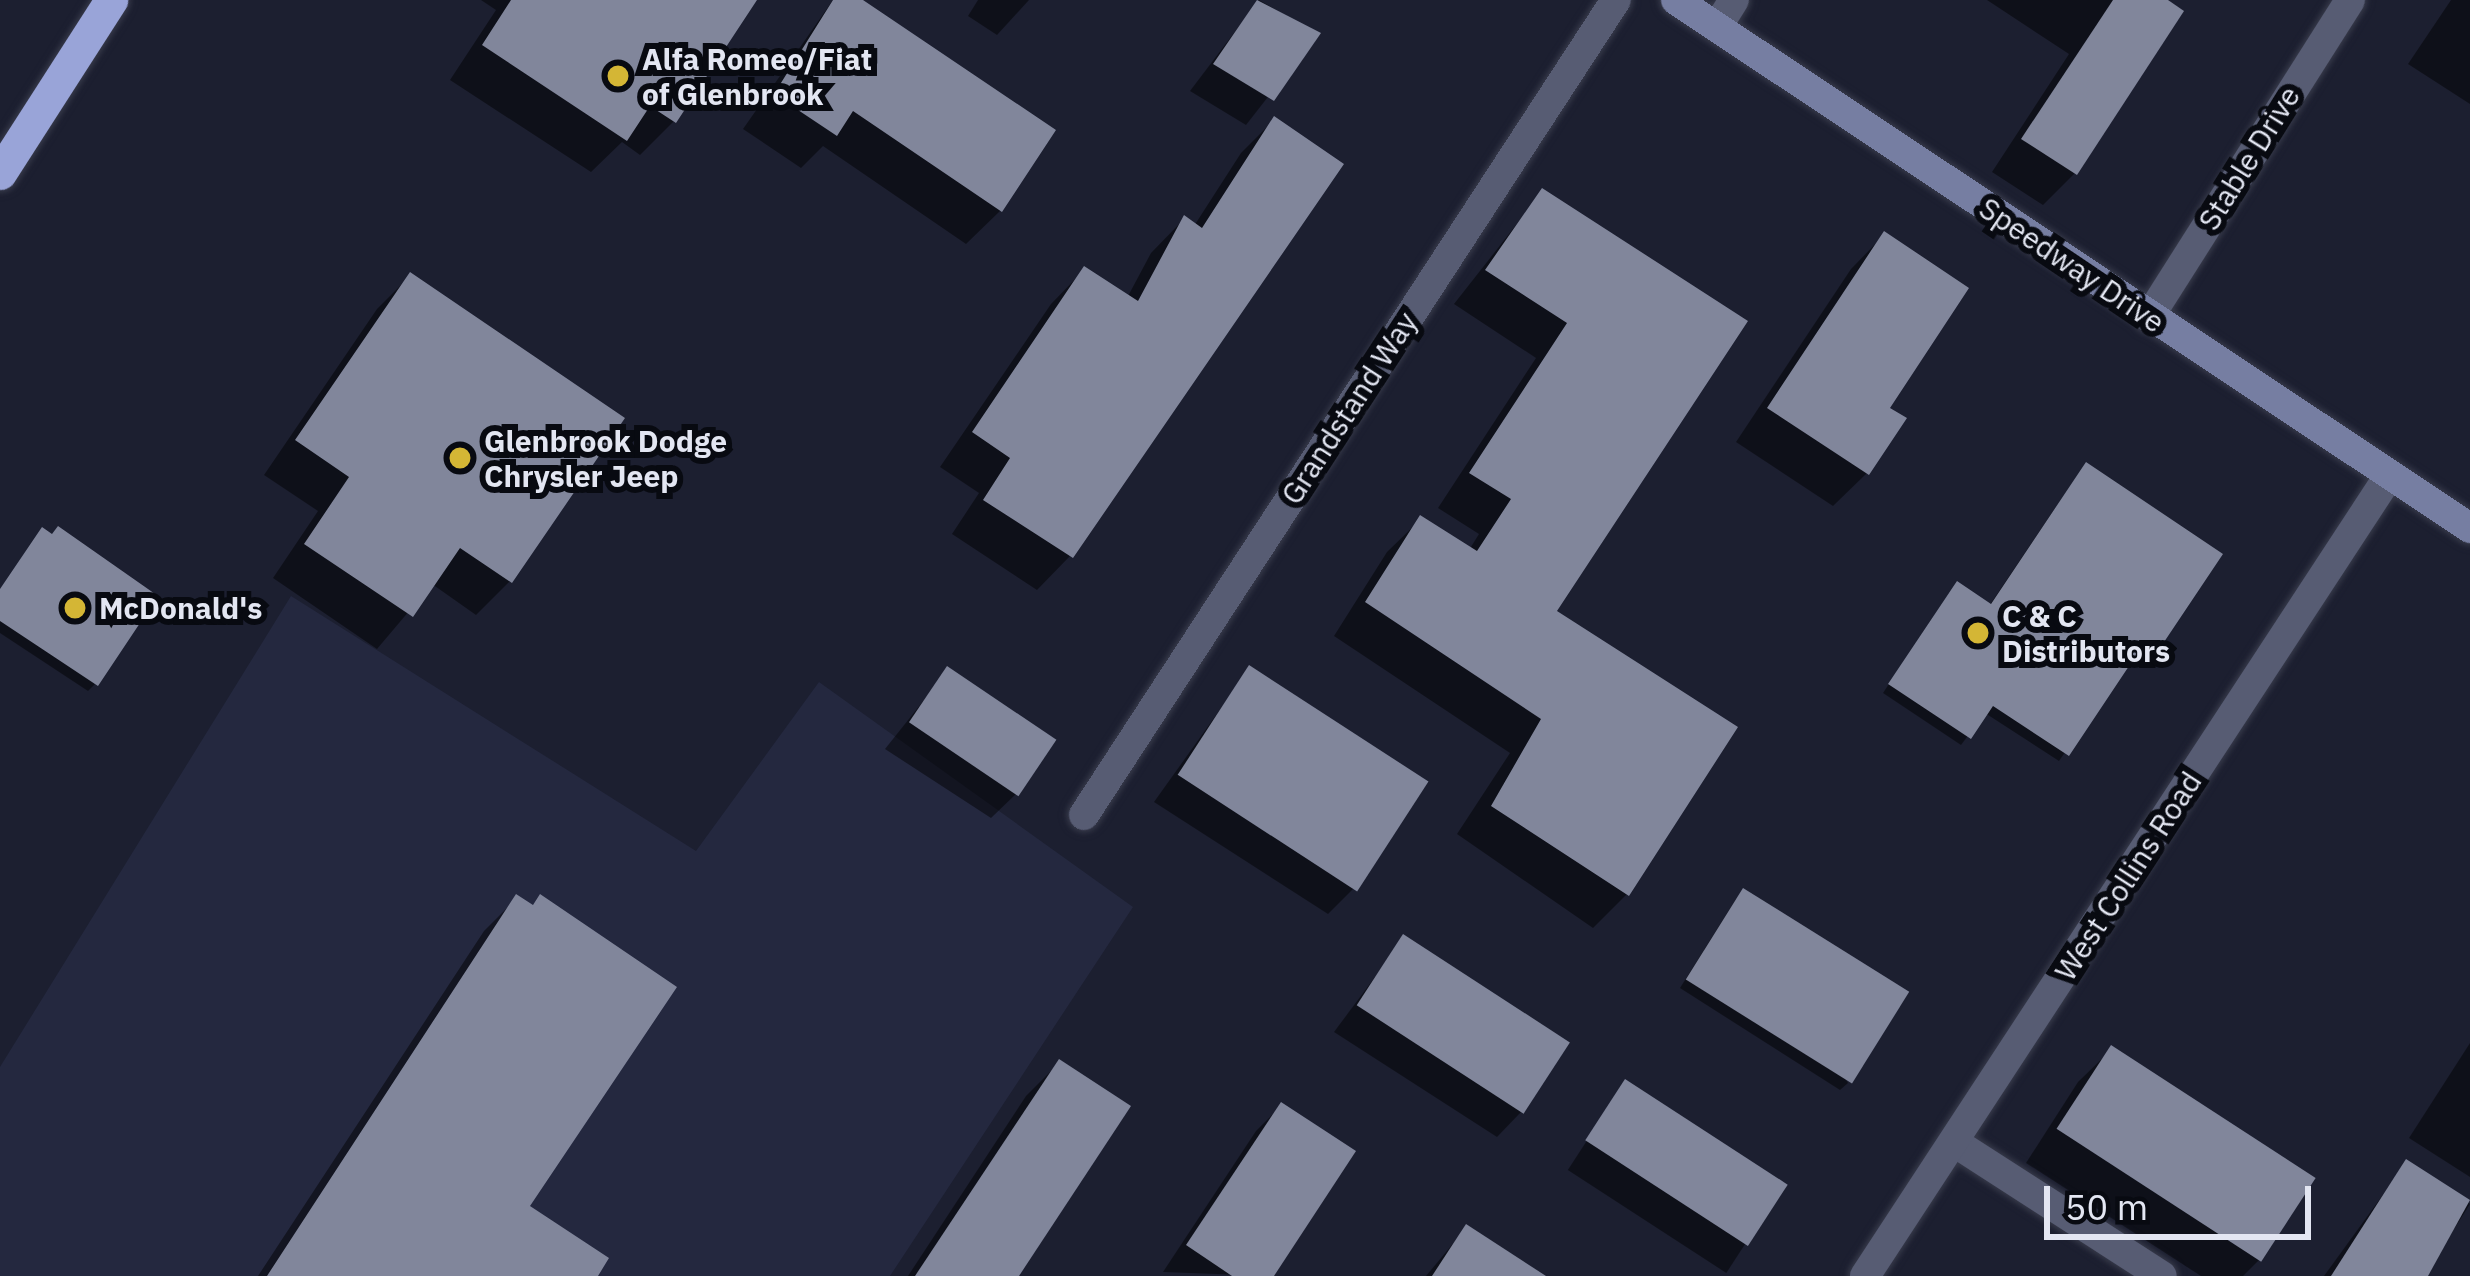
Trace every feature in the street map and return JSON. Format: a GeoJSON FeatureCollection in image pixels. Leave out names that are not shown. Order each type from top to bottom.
{"type":"FeatureCollection","features":[{"type":"Feature","properties":{"kind":"highway"},"geometry":{"type":"LineString","coordinates":[[0,173],[111,0]]}},
{"type":"Feature","properties":{"kind":"main road","name":"Speedway Drive"},"geometry":{"type":"LineString","coordinates":[[1676,0],[2470,528]]}},
{"type":"Feature","properties":{"kind":"street","name":"Grandstand Way"},"geometry":{"type":"LineString","coordinates":[[1084,815],[1616,0]]}},
{"type":"Feature","properties":{"kind":"street"},"geometry":{"type":"LineString","coordinates":[[1717,27],[1734,0]]}},
{"type":"Feature","properties":{"kind":"street","name":"Stable Drive"},"geometry":{"type":"LineString","coordinates":[[2149,316],[2350,0]]}},
{"type":"Feature","properties":{"kind":"street","name":"West Collins Road"},"geometry":{"type":"LineString","coordinates":[[1865,1276],[2389,476]]}},
{"type":"Feature","properties":{"kind":"street"},"geometry":{"type":"LineString","coordinates":[[1954,1142],[2162,1276]]}},
{"type":"Feature","properties":{"kind":"shaded area"},"geometry":{"type":"Polygon","coordinates":[[[291,596],[696,851],[819,682],[1133,907],[890,1276],[0,1276],[0,1067],[291,596]]]}},
{"type":"Feature","properties":{"kind":"building","name":"Alfa Romeo/Fiat of Glenbrook"},"geometry":{"type":"Polygon","coordinates":[[[511,0],[757,0],[676,123],[650,106],[627,141],[482,45],[511,0]]]}},
{"type":"Feature","properties":{"kind":"building"},"geometry":{"type":"Polygon","coordinates":[[[833,0],[863,0],[1056,130],[1002,212],[853,111],[837,136],[774,94],[833,0]]]}},
{"type":"Feature","properties":{"kind":"building"},"geometry":{"type":"Polygon","coordinates":[[[1257,0],[1321,33],[1274,101],[1213,64],[1257,0]]]}},
{"type":"Feature","properties":{"kind":"building"},"geometry":{"type":"Polygon","coordinates":[[[2113,0],[2168,0],[2184,11],[2077,175],[2021,139],[2113,0]]]}},
{"type":"Feature","properties":{"kind":"building"},"geometry":{"type":"Polygon","coordinates":[[[1274,116],[1344,164],[1073,558],[983,500],[1010,458],[972,432],[1084,266],[1138,301],[1184,215],[1202,228],[1274,116]]]}},
{"type":"Feature","properties":{"kind":"building"},"geometry":{"type":"Polygon","coordinates":[[[1542,188],[1748,321],[1557,611],[1738,727],[1629,896],[1491,806],[1541,719],[1365,602],[1420,515],[1477,551],[1511,499],[1469,473],[1567,323],[1485,270],[1542,188]]]}},
{"type":"Feature","properties":{"kind":"building"},"geometry":{"type":"Polygon","coordinates":[[[1884,231],[1969,288],[1890,408],[1907,418],[1869,475],[1767,408],[1884,231]]]}},
{"type":"Feature","properties":{"kind":"building","name":"Glenbrook Dodge Chrysler Jeep"},"geometry":{"type":"Polygon","coordinates":[[[410,272],[625,418],[512,583],[460,548],[413,617],[304,544],[349,477],[295,440],[410,272]]]}},
{"type":"Feature","properties":{"kind":"building"},"geometry":{"type":"Polygon","coordinates":[[[2086,462],[2223,554],[2156,654],[2143,645],[2069,756],[1993,706],[1971,739],[1888,684],[1957,581],[1991,604],[2086,462]]]}},
{"type":"Feature","properties":{"kind":"building","name":"McDonald's"},"geometry":{"type":"Polygon","coordinates":[[[58,526],[158,596],[98,686],[0,621],[0,589],[42,527],[52,534],[58,526]]]}},
{"type":"Feature","properties":{"kind":"building"},"geometry":{"type":"Polygon","coordinates":[[[1249,665],[1428,782],[1357,891],[1178,775],[1249,665]]]}},
{"type":"Feature","properties":{"kind":"building"},"geometry":{"type":"Polygon","coordinates":[[[947,666],[1056,740],[1018,796],[909,722],[947,666]]]}},
{"type":"Feature","properties":{"kind":"building"},"geometry":{"type":"Polygon","coordinates":[[[1743,888],[1909,992],[1852,1083],[1686,980],[1743,888]]]}},
{"type":"Feature","properties":{"kind":"building"},"geometry":{"type":"Polygon","coordinates":[[[516,894],[533,905],[540,894],[677,987],[530,1206],[609,1258],[598,1276],[267,1276],[516,894]]]}},
{"type":"Feature","properties":{"kind":"building"},"geometry":{"type":"Polygon","coordinates":[[[1403,934],[1570,1042],[1524,1114],[1357,1005],[1403,934]]]}},
{"type":"Feature","properties":{"kind":"building"},"geometry":{"type":"Polygon","coordinates":[[[2111,1045],[2316,1178],[2261,1262],[2057,1129],[2111,1045]]]}},
{"type":"Feature","properties":{"kind":"building"},"geometry":{"type":"Polygon","coordinates":[[[1059,1059],[1131,1106],[1019,1276],[915,1276],[1059,1059]]]}},
{"type":"Feature","properties":{"kind":"building"},"geometry":{"type":"Polygon","coordinates":[[[1625,1079],[1788,1185],[1748,1246],[1585,1140],[1625,1079]]]}},
{"type":"Feature","properties":{"kind":"building"},"geometry":{"type":"Polygon","coordinates":[[[1281,1102],[1356,1151],[1274,1276],[1232,1276],[1186,1245],[1281,1102]]]}},
{"type":"Feature","properties":{"kind":"building"},"geometry":{"type":"Polygon","coordinates":[[[2406,1159],[2470,1200],[2428,1276],[2331,1276],[2406,1159]]]}},
{"type":"Feature","properties":{"kind":"building"},"geometry":{"type":"Polygon","coordinates":[[[1466,1224],[1546,1276],[1432,1276],[1466,1224]]]}},
{"type":"Feature","properties":{"kind":"place","name":"Alfa Romeo/Fiat of Glenbrook"},"geometry":{"type":"Point","coordinates":[618,76]}},
{"type":"Feature","properties":{"kind":"place","name":"Glenbrook Dodge Chrysler Jeep"},"geometry":{"type":"Point","coordinates":[460,458]}},
{"type":"Feature","properties":{"kind":"place","name":"McDonald's"},"geometry":{"type":"Point","coordinates":[75,608]}},
{"type":"Feature","properties":{"kind":"place","name":"C & C Distributors"},"geometry":{"type":"Point","coordinates":[1978,633]}}]}
